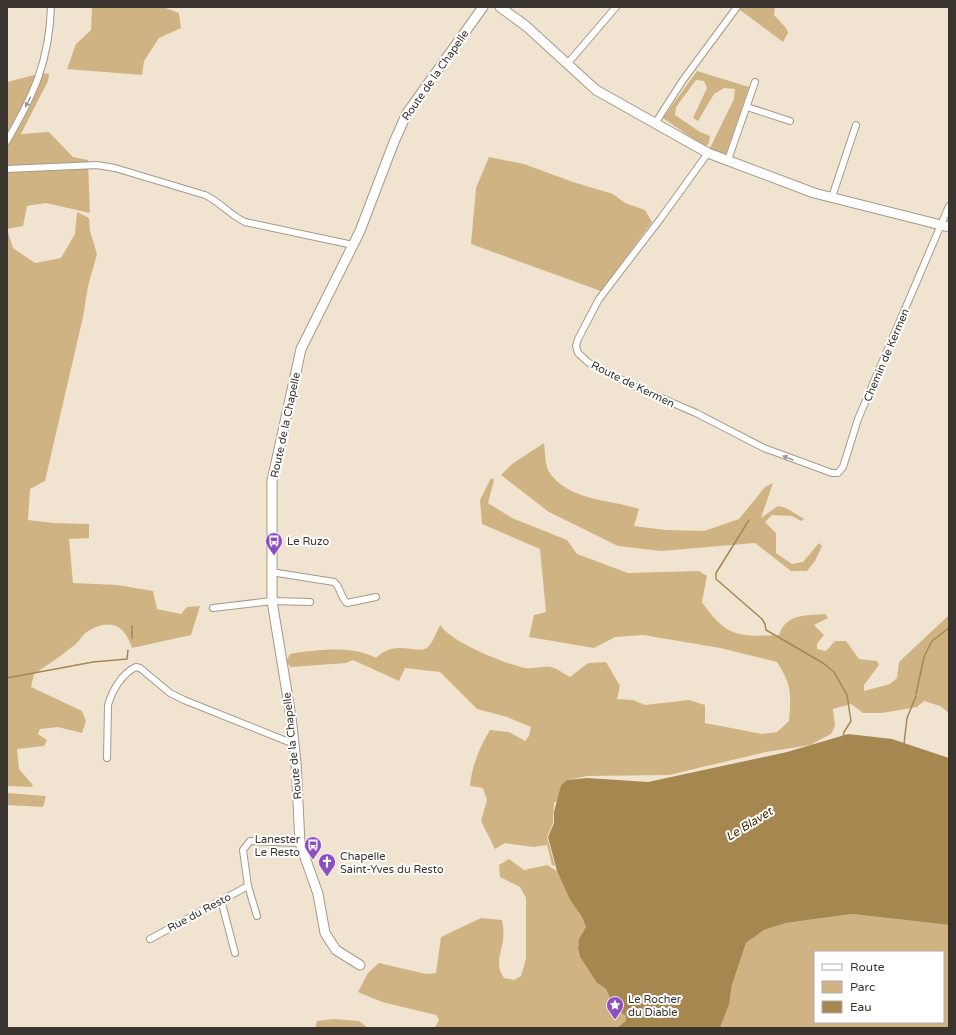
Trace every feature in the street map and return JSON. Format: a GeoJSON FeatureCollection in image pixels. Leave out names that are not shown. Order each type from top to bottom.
{"type":"FeatureCollection","features":[{"type":"Feature","properties":{"kind":"street"},"geometry":{"type":"LineString","coordinates":[[7,141],[32,95],[43,66],[50,27],[51,7]]}},
{"type":"Feature","properties":{"kind":"street","name":"Route de la Chapelle"},"geometry":{"type":"LineString","coordinates":[[360,965],[336,950],[325,933],[318,894],[300,843],[294,744],[272,601],[272,481],[301,349],[353,245],[407,113],[483,7]]}},
{"type":"Feature","properties":{"kind":"street"},"geometry":{"type":"LineString","coordinates":[[500,7],[526,26],[596,90],[656,122],[708,153],[814,193],[946,226],[949,206]]}},
{"type":"Feature","properties":{"kind":"street"},"geometry":{"type":"LineString","coordinates":[[568,63],[616,7]]}},
{"type":"Feature","properties":{"kind":"street"},"geometry":{"type":"LineString","coordinates":[[656,122],[683,80],[736,7]]}},
{"type":"Feature","properties":{"kind":"street"},"geometry":{"type":"LineString","coordinates":[[728,160],[755,82]]}},
{"type":"Feature","properties":{"kind":"street"},"geometry":{"type":"LineString","coordinates":[[747,107],[790,121]]}},
{"type":"Feature","properties":{"kind":"street"},"geometry":{"type":"LineString","coordinates":[[832,197],[856,124]]}},
{"type":"Feature","properties":{"kind":"street","name":"Route de Kermen"},"geometry":{"type":"LineString","coordinates":[[708,153],[661,218],[599,299],[581,332],[576,346],[580,357],[589,363],[734,432],[764,448],[824,471]]}},
{"type":"Feature","properties":{"kind":"street"},"geometry":{"type":"LineString","coordinates":[[7,168],[91,165],[115,168],[205,195],[219,203],[235,217],[245,222],[353,245]]}},
{"type":"Feature","properties":{"kind":"street","name":"Chemin de Kermen"},"geometry":{"type":"LineString","coordinates":[[824,471],[838,474],[843,466],[858,419],[946,226]]}},
{"type":"Feature","properties":{"kind":"street"},"geometry":{"type":"LineString","coordinates":[[271,572],[334,582],[338,585],[343,600],[347,603],[376,597]]}},
{"type":"Feature","properties":{"kind":"street"},"geometry":{"type":"LineString","coordinates":[[213,608],[272,601],[310,602]]}},
{"type":"Feature","properties":{"kind":"street"},"geometry":{"type":"LineString","coordinates":[[107,758],[108,705],[110,698],[121,680],[136,667],[140,668],[170,692],[184,700],[294,744]]}},
{"type":"Feature","properties":{"kind":"street"},"geometry":{"type":"LineString","coordinates":[[257,916],[248,886],[243,850],[250,841],[300,843]]}},
{"type":"Feature","properties":{"kind":"street","name":"Rue du Resto"},"geometry":{"type":"LineString","coordinates":[[150,939],[248,886]]}},
{"type":"Feature","properties":{"kind":"street"},"geometry":{"type":"LineString","coordinates":[[221,900],[235,953]]}},
{"type":"Feature","properties":{"kind":"green space"},"geometry":{"type":"Polygon","coordinates":[[[92,7],[163,7],[179,13],[181,28],[159,38],[144,61],[142,75],[67,69],[76,44],[91,30],[92,7]]]}},
{"type":"Feature","properties":{"kind":"green space"},"geometry":{"type":"Polygon","coordinates":[[[736,7],[775,7],[774,15],[786,28],[788,33],[783,42],[736,7]]]}},
{"type":"Feature","properties":{"kind":"green space"},"geometry":{"type":"Polygon","coordinates":[[[697,71],[749,87],[726,154],[709,150],[734,99],[735,89],[724,88],[714,94],[698,121],[693,118],[707,88],[704,81],[696,80],[676,107],[675,115],[700,132],[710,136],[709,143],[705,147],[663,118],[697,71]]]}},
{"type":"Feature","properties":{"kind":"green space"},"geometry":{"type":"Polygon","coordinates":[[[42,73],[49,74],[48,81],[21,134],[49,132],[73,157],[88,160],[90,213],[46,203],[27,206],[23,226],[7,229],[7,82],[42,73]]]}},
{"type":"Feature","properties":{"kind":"green space"},"geometry":{"type":"Polygon","coordinates":[[[489,157],[524,164],[573,182],[613,194],[625,203],[645,210],[652,222],[601,291],[471,244],[476,188],[489,157]]]}},
{"type":"Feature","properties":{"kind":"green space"},"geometry":{"type":"Polygon","coordinates":[[[77,212],[89,218],[90,231],[97,254],[88,286],[83,317],[45,481],[30,489],[28,520],[53,523],[89,524],[89,538],[69,539],[73,583],[117,585],[153,591],[157,609],[181,614],[187,607],[200,606],[191,635],[132,648],[126,634],[117,626],[98,626],[87,632],[58,658],[34,674],[31,687],[82,711],[86,721],[82,733],[58,727],[40,729],[38,734],[47,740],[44,746],[17,749],[19,769],[33,787],[7,786],[7,229],[13,248],[35,263],[61,258],[75,234],[77,212]]]}},
{"type":"Feature","properties":{"kind":"green space"},"geometry":{"type":"Polygon","coordinates":[[[544,443],[547,467],[556,480],[566,488],[577,493],[639,509],[634,526],[665,530],[704,531],[739,519],[765,487],[773,483],[761,518],[778,506],[786,508],[804,519],[801,521],[792,516],[772,515],[765,522],[776,533],[776,553],[792,564],[803,562],[819,543],[822,546],[815,561],[807,571],[791,571],[755,543],[661,551],[618,546],[549,512],[501,475],[512,464],[544,443]]]}},
{"type":"Feature","properties":{"kind":"green space"},"geometry":{"type":"Polygon","coordinates":[[[491,478],[494,480],[488,503],[512,518],[567,540],[577,554],[628,573],[699,571],[707,576],[702,602],[718,622],[734,632],[753,636],[779,635],[782,628],[792,619],[825,614],[828,618],[814,625],[824,635],[817,644],[817,649],[826,651],[835,641],[846,641],[859,659],[877,661],[879,665],[864,685],[864,691],[890,684],[897,678],[899,662],[949,615],[949,713],[940,706],[924,701],[917,707],[882,713],[863,713],[851,704],[833,709],[835,726],[831,734],[810,745],[766,752],[669,775],[587,776],[567,780],[561,785],[557,802],[554,802],[553,823],[547,837],[555,866],[552,865],[547,845],[533,847],[505,843],[495,849],[481,821],[487,800],[483,788],[470,786],[474,764],[479,750],[490,730],[509,732],[525,741],[529,736],[531,727],[507,717],[477,709],[440,672],[405,668],[399,681],[353,660],[346,663],[291,667],[286,662],[290,654],[322,650],[345,650],[356,651],[376,658],[391,649],[424,649],[432,642],[440,625],[446,632],[466,645],[516,666],[525,668],[550,667],[570,677],[588,663],[606,662],[620,686],[617,699],[633,700],[645,705],[689,700],[705,705],[705,723],[762,734],[777,732],[789,721],[790,697],[788,684],[777,662],[720,648],[643,635],[615,637],[594,648],[529,637],[534,615],[546,612],[540,549],[482,524],[480,500],[491,478]]]}},
{"type":"Feature","properties":{"kind":"green space"},"geometry":{"type":"Polygon","coordinates":[[[7,793],[46,796],[43,807],[7,805],[7,793]]]}},
{"type":"Feature","properties":{"kind":"green space"},"geometry":{"type":"Polygon","coordinates":[[[509,859],[524,870],[547,865],[557,871],[570,900],[582,917],[586,927],[578,947],[580,957],[597,983],[606,989],[614,1007],[628,1016],[627,1028],[433,1028],[439,1020],[436,1015],[382,1002],[358,992],[368,973],[379,963],[426,974],[436,973],[441,937],[481,918],[502,920],[503,936],[499,958],[499,968],[504,978],[514,980],[521,976],[526,959],[526,898],[520,887],[500,877],[499,865],[509,859]]]}},
{"type":"Feature","properties":{"kind":"green space"},"geometry":{"type":"Polygon","coordinates":[[[852,914],[949,925],[949,1028],[720,1028],[729,1005],[732,985],[746,943],[764,930],[786,923],[852,914]]]}},
{"type":"Feature","properties":{"kind":"green space"},"geometry":{"type":"Polygon","coordinates":[[[334,1019],[359,1021],[368,1028],[315,1028],[317,1021],[334,1019]]]}},
{"type":"Feature","properties":{"kind":"water","name":"Le Blavet"},"geometry":{"type":"Polygon","coordinates":[[[848,734],[892,739],[949,758],[949,925],[852,914],[786,923],[764,930],[746,943],[732,985],[729,1005],[720,1028],[617,1028],[626,1021],[626,1016],[614,1007],[606,989],[597,983],[580,957],[578,948],[579,939],[586,927],[582,917],[570,900],[557,871],[548,837],[554,823],[554,812],[561,785],[567,780],[587,778],[648,782],[787,752],[848,734]]]}},
{"type":"Feature","properties":{"kind":"waterway"},"geometry":{"type":"LineString","coordinates":[[749,520],[716,573],[716,579],[762,619],[766,630],[823,663],[834,672],[847,695],[851,721],[844,732],[843,737]]}},
{"type":"Feature","properties":{"kind":"waterway"},"geometry":{"type":"LineString","coordinates":[[132,626],[132,638]]}},
{"type":"Feature","properties":{"kind":"waterway"},"geometry":{"type":"LineString","coordinates":[[916,694],[924,657],[932,641],[949,628]]}},
{"type":"Feature","properties":{"kind":"waterway"},"geometry":{"type":"LineString","coordinates":[[7,678],[93,662],[127,659],[128,650]]}},
{"type":"Feature","properties":{"kind":"waterway"},"geometry":{"type":"LineString","coordinates":[[904,744],[907,718],[916,696]]}},
{"type":"Feature","properties":{"kind":"place","name":"Le Ruzo"},"geometry":{"type":"Point","coordinates":[274,556]}},
{"type":"Feature","properties":{"kind":"place","name":"Lanester Le Resto"},"geometry":{"type":"Point","coordinates":[313,860]}},
{"type":"Feature","properties":{"kind":"place","name":"Chapelle Saint-Yves du Resto"},"geometry":{"type":"Point","coordinates":[327,877]}},
{"type":"Feature","properties":{"kind":"place","name":"Le Rocher du Diable"},"geometry":{"type":"Point","coordinates":[615,1020]}}]}
